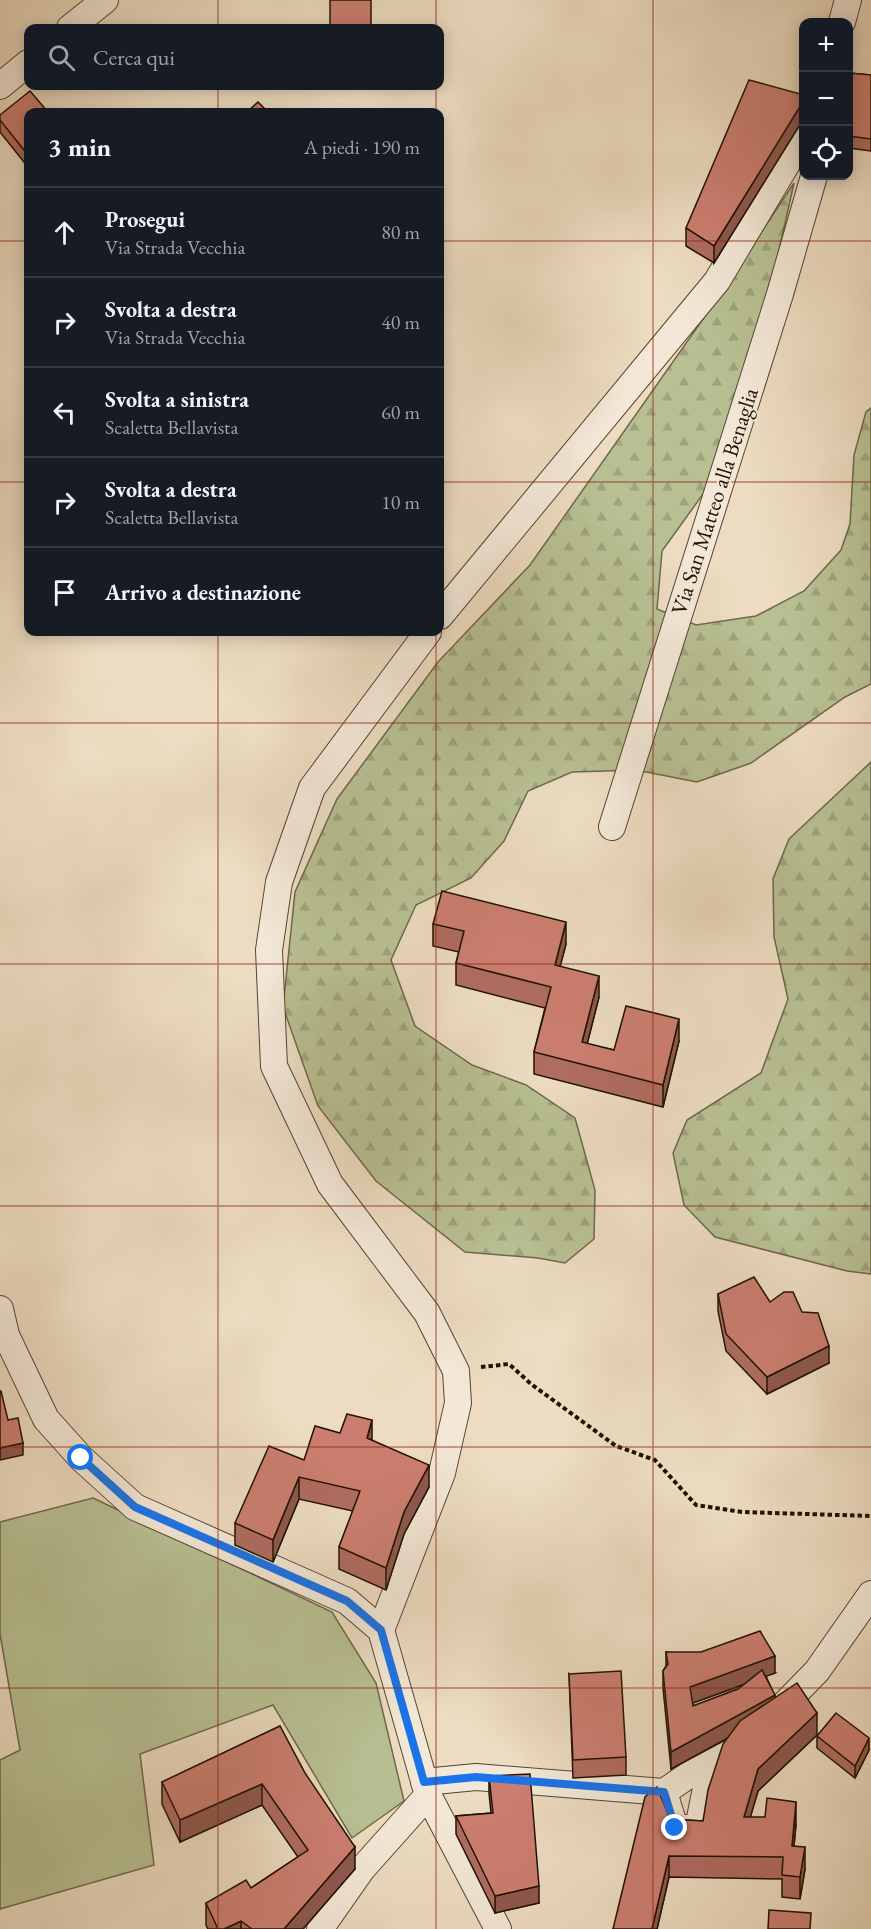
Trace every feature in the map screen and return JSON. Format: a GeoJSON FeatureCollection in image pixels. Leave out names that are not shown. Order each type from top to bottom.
{"type":"FeatureCollection","features":[{"type":"Feature","properties":{"kind":"street"},"geometry":{"type":"LineString","coordinates":[[75,24],[105,0]]}},
{"type":"Feature","properties":{"kind":"street"},"geometry":{"type":"LineString","coordinates":[[843,18],[848,0]]}},
{"type":"Feature","properties":{"kind":"street"},"geometry":{"type":"LineString","coordinates":[[0,86],[24,66]]}},
{"type":"Feature","properties":{"kind":"street"},"geometry":{"type":"LineString","coordinates":[[444,611],[717,281],[799,143]]}},
{"type":"Feature","properties":{"kind":"street","name":"Via San Matteo alla Benaglia"},"geometry":{"type":"LineString","coordinates":[[612,826],[780,294],[813,180]]}},
{"type":"Feature","properties":{"kind":"street"},"geometry":{"type":"LineString","coordinates":[[381,1630],[442,1473],[458,1403],[456,1371],[427,1313],[330,1184],[274,1066],[269,950],[279,882],[312,788],[425,636]]}},
{"type":"Feature","properties":{"kind":"street"},"geometry":{"type":"LineString","coordinates":[[0,1309],[6,1335],[46,1419],[81,1458],[135,1507],[347,1601],[381,1630],[426,1789],[498,1929]]}},
{"type":"Feature","properties":{"kind":"street"},"geometry":{"type":"LineString","coordinates":[[320,1929],[362,1869],[426,1789],[476,1777],[664,1792],[770,1720],[817,1671],[871,1594]]}},
{"type":"Feature","properties":{"kind":"street"},"geometry":{"type":"LineString","coordinates":[[664,1792],[675,1828],[698,1828],[712,1758]]}},
{"type":"Feature","properties":{"kind":"path"},"geometry":{"type":"LineString","coordinates":[[456,1371],[508,1364],[531,1384],[616,1446],[655,1460],[696,1505],[742,1512],[871,1516]]}},
{"type":"Feature","properties":{"kind":"green space"},"geometry":{"type":"Polygon","coordinates":[[[794,183],[734,451],[662,551],[657,609],[696,625],[756,616],[804,591],[841,550],[850,524],[854,455],[866,412],[871,408],[871,684],[845,697],[751,763],[697,782],[636,770],[572,772],[528,791],[504,841],[471,878],[416,905],[391,960],[415,1026],[472,1065],[526,1085],[575,1118],[595,1190],[594,1239],[565,1263],[538,1258],[465,1252],[376,1181],[318,1106],[283,1007],[295,892],[337,799],[438,662],[530,565],[708,312],[794,183]]]}},
{"type":"Feature","properties":{"kind":"green space"},"geometry":{"type":"Polygon","coordinates":[[[871,762],[871,1274],[847,1271],[715,1237],[684,1205],[673,1153],[687,1120],[761,1073],[788,999],[774,937],[773,879],[789,839],[871,762]]]}},
{"type":"Feature","properties":{"kind":"green space"},"geometry":{"type":"Polygon","coordinates":[[[93,1498],[332,1612],[376,1683],[404,1801],[352,1838],[273,1705],[140,1754],[154,1865],[0,1909],[0,1760],[20,1750],[0,1634],[0,1522],[93,1498]]]}},
{"type":"Feature","properties":{"kind":"building"},"geometry":{"type":"Polygon","coordinates":[[[330,0],[371,0],[371,24],[330,24],[330,0]]]}},
{"type":"Feature","properties":{"kind":"building"},"geometry":{"type":"Polygon","coordinates":[[[853,73],[871,75],[871,139],[853,137],[853,73]]]}},
{"type":"Feature","properties":{"kind":"building"},"geometry":{"type":"Polygon","coordinates":[[[749,80],[799,94],[799,108],[714,246],[686,228],[749,80]]]}},
{"type":"Feature","properties":{"kind":"building"},"geometry":{"type":"Polygon","coordinates":[[[30,91],[45,108],[24,108],[24,150],[0,120],[0,115],[30,91]]]}},
{"type":"Feature","properties":{"kind":"building"},"geometry":{"type":"Polygon","coordinates":[[[258,102],[264,108],[251,108],[258,102]]]}},
{"type":"Feature","properties":{"kind":"building"},"geometry":{"type":"Polygon","coordinates":[[[442,891],[566,922],[555,965],[599,976],[582,1042],[614,1050],[626,1006],[679,1019],[663,1085],[534,1052],[551,987],[456,963],[464,931],[433,924],[442,891]]]}},
{"type":"Feature","properties":{"kind":"building"},"geometry":{"type":"Polygon","coordinates":[[[754,1277],[770,1302],[784,1292],[793,1292],[802,1312],[818,1313],[829,1346],[767,1377],[726,1334],[718,1294],[754,1277]]]}},
{"type":"Feature","properties":{"kind":"building"},"geometry":{"type":"Polygon","coordinates":[[[0,1391],[8,1420],[18,1418],[23,1443],[0,1448],[0,1391]]]}},
{"type":"Feature","properties":{"kind":"building"},"geometry":{"type":"Polygon","coordinates":[[[347,1414],[372,1420],[367,1438],[429,1465],[404,1512],[386,1568],[339,1547],[360,1491],[299,1477],[273,1540],[235,1523],[269,1446],[304,1460],[315,1426],[340,1433],[347,1414]]]}},
{"type":"Feature","properties":{"kind":"building"},"geometry":{"type":"Polygon","coordinates":[[[760,1631],[775,1656],[690,1687],[693,1706],[738,1689],[762,1670],[775,1695],[671,1752],[663,1671],[668,1664],[666,1652],[701,1652],[760,1631]]]}},
{"type":"Feature","properties":{"kind":"building"},"geometry":{"type":"Polygon","coordinates":[[[621,1671],[626,1757],[573,1760],[569,1674],[621,1671]]]}},
{"type":"Feature","properties":{"kind":"building"},"geometry":{"type":"Polygon","coordinates":[[[797,1683],[817,1713],[758,1769],[744,1817],[765,1817],[767,1798],[796,1802],[792,1846],[805,1847],[800,1877],[782,1875],[783,1857],[669,1856],[652,1929],[613,1929],[645,1797],[657,1787],[670,1819],[703,1821],[708,1790],[723,1744],[740,1721],[797,1683]]]}},
{"type":"Feature","properties":{"kind":"building"},"geometry":{"type":"Polygon","coordinates":[[[836,1713],[869,1738],[855,1766],[817,1736],[836,1713]]]}},
{"type":"Feature","properties":{"kind":"building"},"geometry":{"type":"Polygon","coordinates":[[[280,1726],[305,1773],[355,1847],[284,1929],[252,1929],[241,1921],[224,1929],[218,1929],[206,1903],[246,1880],[251,1888],[308,1850],[262,1784],[180,1820],[162,1782],[280,1726]]]}},
{"type":"Feature","properties":{"kind":"building"},"geometry":{"type":"Polygon","coordinates":[[[530,1774],[539,1886],[495,1896],[456,1816],[493,1813],[489,1776],[530,1774]]]}},
{"type":"Feature","properties":{"kind":"building"},"geometry":{"type":"Polygon","coordinates":[[[769,1910],[811,1913],[810,1929],[768,1929],[769,1910]]]}},
{"type":"Feature","properties":{"kind":"route"},"geometry":{"type":"LineString","coordinates":[[81,1458],[135,1507],[347,1601],[381,1630],[424,1782],[476,1777],[664,1792],[675,1828]]}}]}
